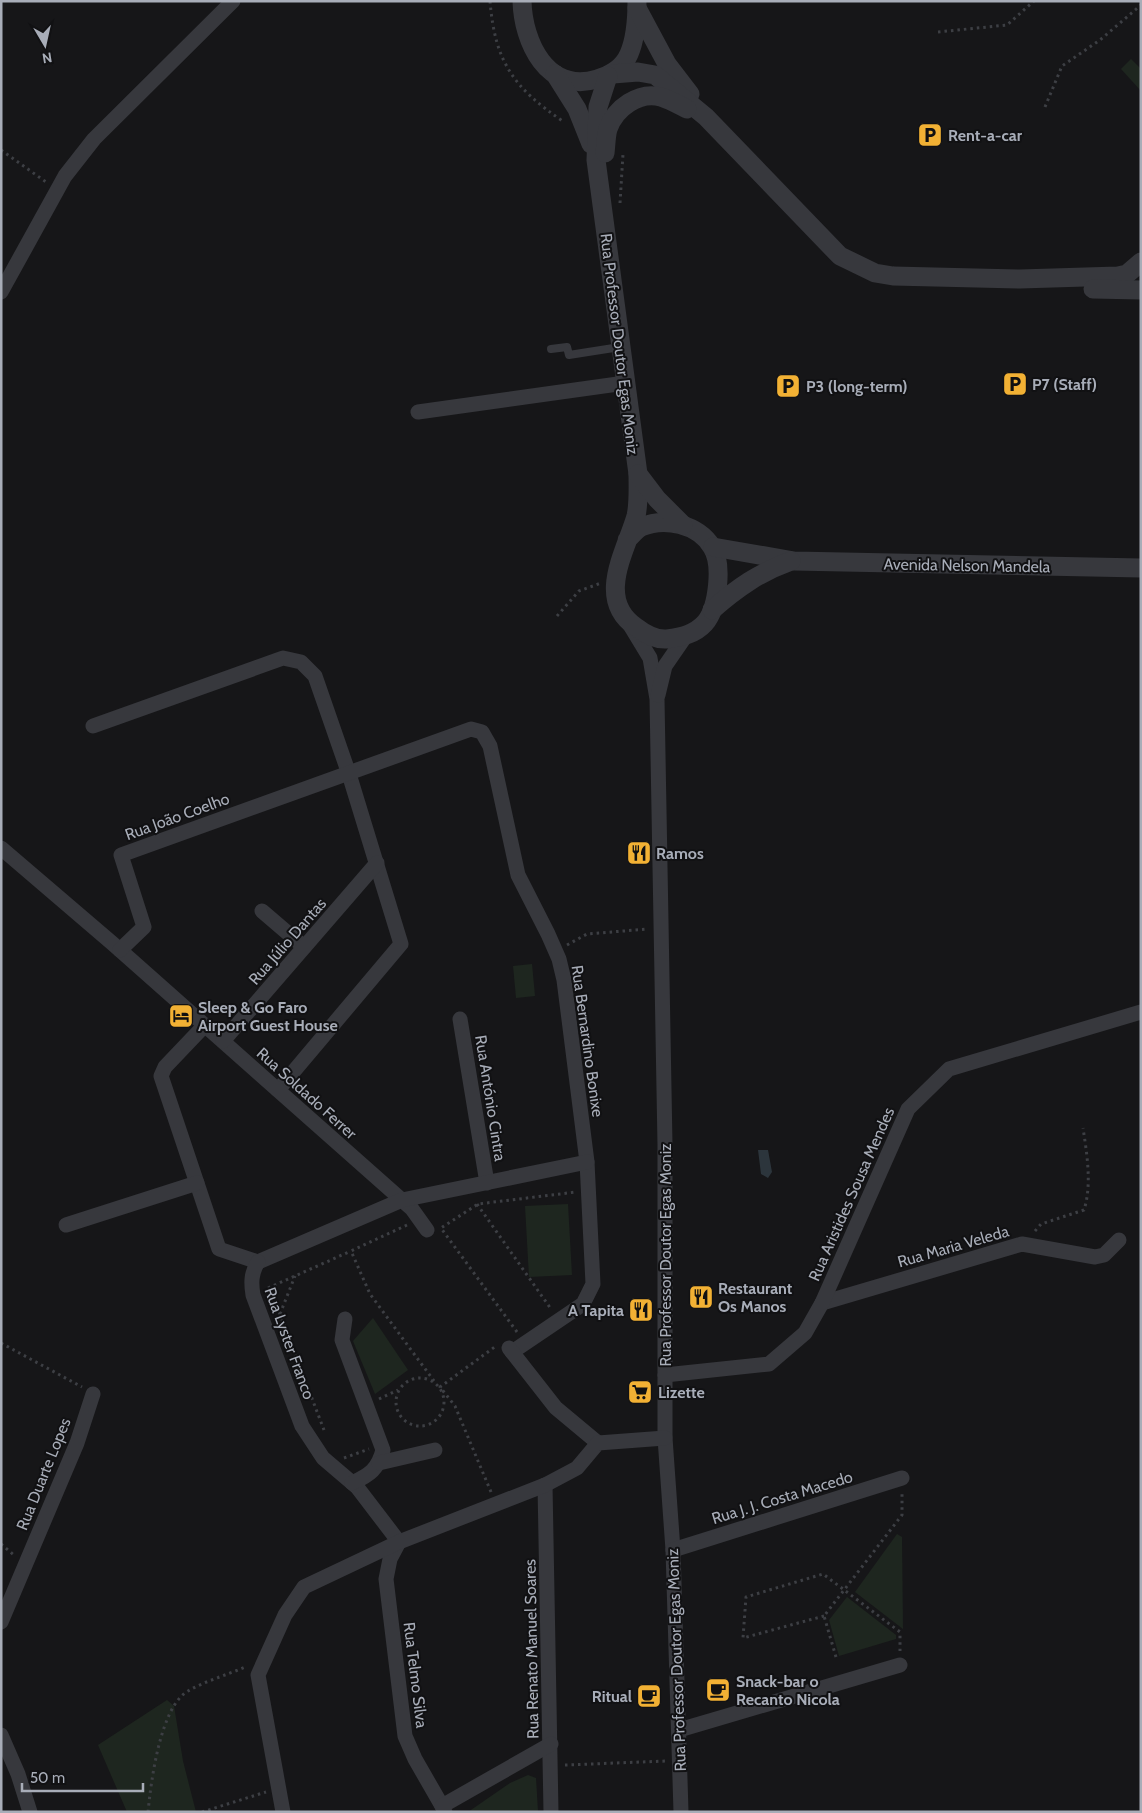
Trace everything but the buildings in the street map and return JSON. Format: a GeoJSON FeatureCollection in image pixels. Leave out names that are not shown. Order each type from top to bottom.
{"type":"FeatureCollection","features":[{"type":"Feature","properties":{"kind":"street"},"geometry":{"type":"LineString","coordinates":[[1,292],[65,176],[94,139],[233,1]]}},
{"type":"Feature","properties":{"kind":"street"},"geometry":{"type":"LineString","coordinates":[[522,1],[526,33],[534,52],[545,67],[571,81],[589,82],[611,75],[638,72],[655,75],[706,118],[840,256],[856,266],[875,273],[893,276],[1020,279],[1118,276],[1127,274],[1141,262]]}},
{"type":"Feature","properties":{"kind":"street"},"geometry":{"type":"LineString","coordinates":[[596,160],[598,107],[611,75],[628,56],[634,40],[637,4]]}},
{"type":"Feature","properties":{"kind":"street"},"geometry":{"type":"LineString","coordinates":[[637,4],[667,64],[682,81],[706,118]]}},
{"type":"Feature","properties":{"kind":"street"},"geometry":{"type":"LineString","coordinates":[[555,74],[584,122],[596,160]]}},
{"type":"Feature","properties":{"kind":"street"},"geometry":{"type":"LineString","coordinates":[[600,189],[608,129],[623,106],[633,100],[646,96],[660,97],[706,118]]}},
{"type":"Feature","properties":{"kind":"street","name":"Rua Professor Doutor Egas Moniz"},"geometry":{"type":"LineString","coordinates":[[596,160],[600,189],[612,212],[620,347],[638,474],[636,514],[627,540]]}},
{"type":"Feature","properties":{"kind":"street"},"geometry":{"type":"LineString","coordinates":[[1020,279],[1082,288],[1141,290]]}},
{"type":"Feature","properties":{"kind":"street"},"geometry":{"type":"LineString","coordinates":[[418,412],[625,383]]}},
{"type":"Feature","properties":{"kind":"street"},"geometry":{"type":"LineString","coordinates":[[638,474],[656,499],[683,525]]}},
{"type":"Feature","properties":{"kind":"street"},"geometry":{"type":"LineString","coordinates":[[662,522],[683,525],[695,530],[712,547],[718,565],[718,580],[712,610],[705,623],[685,637],[665,666],[657,699],[650,658],[616,596],[615,578],[618,561],[627,540],[640,528],[662,522]]}},
{"type":"Feature","properties":{"kind":"street"},"geometry":{"type":"LineString","coordinates":[[712,547],[794,561]]}},
{"type":"Feature","properties":{"kind":"street"},"geometry":{"type":"LineString","coordinates":[[712,610],[736,588],[767,570],[794,561]]}},
{"type":"Feature","properties":{"kind":"street","name":"Avenida Nelson Mandela"},"geometry":{"type":"LineString","coordinates":[[794,561],[1141,568]]}},
{"type":"Feature","properties":{"kind":"street"},"geometry":{"type":"LineString","coordinates":[[628,621],[652,636],[664,639],[685,637]]}},
{"type":"Feature","properties":{"kind":"street"},"geometry":{"type":"LineString","coordinates":[[93,726],[283,658],[301,662],[315,676],[349,774],[401,944],[278,1090]]}},
{"type":"Feature","properties":{"kind":"street","name":"Rua Professor Doutor Egas Moniz"},"geometry":{"type":"LineString","coordinates":[[657,699],[665,1145],[665,1438],[673,1550],[682,1812]]}},
{"type":"Feature","properties":{"kind":"street","name":"Rua Bernardino Bonixe"},"geometry":{"type":"LineString","coordinates":[[349,774],[471,729],[482,732],[490,746],[518,875],[556,952],[564,980],[587,1162],[582,1195],[593,1284],[582,1304],[525,1343],[508,1347]]}},
{"type":"Feature","properties":{"kind":"street","name":"Rua João Coelho"},"geometry":{"type":"LineString","coordinates":[[120,950],[144,927],[121,854],[349,774]]}},
{"type":"Feature","properties":{"kind":"street","name":"Rua Soldado Ferrer"},"geometry":{"type":"LineString","coordinates":[[1,848],[120,950],[402,1200],[423,1225]]}},
{"type":"Feature","properties":{"kind":"street","name":"Rua Júlio Dantas"},"geometry":{"type":"LineString","coordinates":[[223,1041],[376,863]]}},
{"type":"Feature","properties":{"kind":"street"},"geometry":{"type":"LineString","coordinates":[[262,911],[304,947]]}},
{"type":"Feature","properties":{"kind":"street","name":"Rua Aristides Sousa Mendes"},"geometry":{"type":"LineString","coordinates":[[665,1375],[769,1364],[805,1333],[822,1302],[908,1109],[949,1069],[1141,1012]]}},
{"type":"Feature","properties":{"kind":"street","name":"Rua António Cintra"},"geometry":{"type":"LineString","coordinates":[[460,1019],[487,1184]]}},
{"type":"Feature","properties":{"kind":"street"},"geometry":{"type":"LineString","coordinates":[[205,1025],[165,1067],[161,1076],[219,1249],[258,1262],[402,1200],[587,1162]]}},
{"type":"Feature","properties":{"kind":"street"},"geometry":{"type":"LineString","coordinates":[[66,1225],[197,1183]]}},
{"type":"Feature","properties":{"kind":"street","name":"Rua Maria Veleda"},"geometry":{"type":"LineString","coordinates":[[822,1302],[1022,1244],[1072,1255],[1095,1257],[1104,1255],[1119,1240]]}},
{"type":"Feature","properties":{"kind":"street","name":"Rua Lyster Franco"},"geometry":{"type":"LineString","coordinates":[[258,1262],[253,1269],[251,1283],[253,1295],[302,1426],[323,1458],[352,1483],[399,1542]]}},
{"type":"Feature","properties":{"kind":"street"},"geometry":{"type":"LineString","coordinates":[[345,1319],[342,1340],[382,1450],[379,1463],[370,1475],[352,1483]]}},
{"type":"Feature","properties":{"kind":"street"},"geometry":{"type":"LineString","coordinates":[[508,1347],[556,1408],[598,1443],[665,1438]]}},
{"type":"Feature","properties":{"kind":"street","name":"Rua Duarte Lopes"},"geometry":{"type":"LineString","coordinates":[[1,1622],[77,1443],[94,1394]]}},
{"type":"Feature","properties":{"kind":"street"},"geometry":{"type":"LineString","coordinates":[[284,1812],[278,1790],[258,1675],[285,1615],[304,1587],[399,1542],[545,1485],[577,1468],[598,1443]]}},
{"type":"Feature","properties":{"kind":"street"},"geometry":{"type":"LineString","coordinates":[[379,1463],[435,1450]]}},
{"type":"Feature","properties":{"kind":"street","name":"Rua J. J. Costa Macedo"},"geometry":{"type":"LineString","coordinates":[[673,1550],[902,1478]]}},
{"type":"Feature","properties":{"kind":"street","name":"Rua Renato Manuel Soares"},"geometry":{"type":"LineString","coordinates":[[545,1485],[552,1812]]}},
{"type":"Feature","properties":{"kind":"street","name":"Rua Telmo Silva"},"geometry":{"type":"LineString","coordinates":[[399,1542],[390,1559],[386,1579],[406,1736],[415,1759],[444,1809]]}},
{"type":"Feature","properties":{"kind":"street"},"geometry":{"type":"LineString","coordinates":[[678,1730],[900,1665]]}},
{"type":"Feature","properties":{"kind":"street"},"geometry":{"type":"LineString","coordinates":[[1,1735],[18,1774],[30,1812]]}},
{"type":"Feature","properties":{"kind":"street"},"geometry":{"type":"LineString","coordinates":[[444,1809],[551,1744]]}},
{"type":"Feature","properties":{"kind":"lane"},"geometry":{"type":"LineString","coordinates":[[551,350],[567,347],[568,355],[620,347]]}},
{"type":"Feature","properties":{"kind":"path"},"geometry":{"type":"LineString","coordinates":[[490,1],[498,48],[506,69],[518,84],[563,122],[584,122]]}},
{"type":"Feature","properties":{"kind":"path"},"geometry":{"type":"LineString","coordinates":[[938,32],[1007,25],[1034,1]]}},
{"type":"Feature","properties":{"kind":"path"},"geometry":{"type":"LineString","coordinates":[[1045,107],[1062,66],[1100,40],[1141,5]]}},
{"type":"Feature","properties":{"kind":"path"},"geometry":{"type":"LineString","coordinates":[[612,212],[624,148]]}},
{"type":"Feature","properties":{"kind":"path"},"geometry":{"type":"LineString","coordinates":[[1,150],[57,190]]}},
{"type":"Feature","properties":{"kind":"path"},"geometry":{"type":"LineString","coordinates":[[557,616],[579,591],[615,578]]}},
{"type":"Feature","properties":{"kind":"path"},"geometry":{"type":"LineString","coordinates":[[556,952],[587,934],[661,928]]}},
{"type":"Feature","properties":{"kind":"path"},"geometry":{"type":"LineString","coordinates":[[1022,1244],[1042,1224],[1084,1210],[1088,1189],[1087,1153],[1083,1128]]}},
{"type":"Feature","properties":{"kind":"path"},"geometry":{"type":"LineString","coordinates":[[466,1188],[558,1320]]}},
{"type":"Feature","properties":{"kind":"path"},"geometry":{"type":"LineString","coordinates":[[525,1343],[441,1228],[478,1204],[582,1195]]}},
{"type":"Feature","properties":{"kind":"path"},"geometry":{"type":"LineString","coordinates":[[253,1295],[351,1250],[423,1225]]}},
{"type":"Feature","properties":{"kind":"path"},"geometry":{"type":"LineString","coordinates":[[351,1250],[370,1294],[434,1381],[455,1406],[496,1504]]}},
{"type":"Feature","properties":{"kind":"path"},"geometry":{"type":"LineString","coordinates":[[280,1315],[295,1276]]}},
{"type":"Feature","properties":{"kind":"path"},"geometry":{"type":"LineString","coordinates":[[270,1288],[326,1433]]}},
{"type":"Feature","properties":{"kind":"path"},"geometry":{"type":"LineString","coordinates":[[1,1342],[94,1394]]}},
{"type":"Feature","properties":{"kind":"path"},"geometry":{"type":"LineString","coordinates":[[440,1387],[508,1347]]}},
{"type":"Feature","properties":{"kind":"path"},"geometry":{"type":"LineString","coordinates":[[366,1405],[399,1390],[411,1379],[427,1378],[434,1381]]}},
{"type":"Feature","properties":{"kind":"path"},"geometry":{"type":"LineString","coordinates":[[399,1390],[396,1398],[399,1414],[405,1421],[420,1426],[428,1425],[440,1416],[445,1401],[440,1387]]}},
{"type":"Feature","properties":{"kind":"path"},"geometry":{"type":"LineString","coordinates":[[336,1461],[372,1448]]}},
{"type":"Feature","properties":{"kind":"path"},"geometry":{"type":"LineString","coordinates":[[900,1665],[900,1632],[844,1591],[823,1574],[746,1597],[743,1638],[824,1616],[844,1591],[902,1515],[902,1478]]}},
{"type":"Feature","properties":{"kind":"path"},"geometry":{"type":"LineString","coordinates":[[824,1616],[836,1657]]}},
{"type":"Feature","properties":{"kind":"path"},"geometry":{"type":"LineString","coordinates":[[148,1812],[152,1772],[159,1745],[174,1706],[187,1691],[264,1660]]}},
{"type":"Feature","properties":{"kind":"path"},"geometry":{"type":"LineString","coordinates":[[551,1766],[680,1760]]}},
{"type":"Feature","properties":{"kind":"path"},"geometry":{"type":"LineString","coordinates":[[202,1812],[262,1793],[278,1790]]}},
{"type":"Feature","properties":{"kind":"shaded area"},"geometry":{"type":"Polygon","coordinates":[[[1131,59],[1141,69],[1141,91],[1121,69],[1131,59]]]}},
{"type":"Feature","properties":{"kind":"shaded area"},"geometry":{"type":"Polygon","coordinates":[[[532,964],[535,996],[516,998],[513,966],[532,964]]]}},
{"type":"Feature","properties":{"kind":"shaded area"},"geometry":{"type":"Polygon","coordinates":[[[758,1150],[768,1150],[772,1172],[768,1178],[761,1174],[758,1150]]]}},
{"type":"Feature","properties":{"kind":"shaded area"},"geometry":{"type":"Polygon","coordinates":[[[568,1204],[572,1275],[529,1277],[525,1206],[568,1204]]]}},
{"type":"Feature","properties":{"kind":"shaded area"},"geometry":{"type":"Polygon","coordinates":[[[373,1318],[408,1370],[375,1394],[353,1341],[373,1318]]]}},
{"type":"Feature","properties":{"kind":"shaded area"},"geometry":{"type":"Polygon","coordinates":[[[897,1534],[902,1537],[903,1629],[855,1592],[897,1534]]]}},
{"type":"Feature","properties":{"kind":"shaded area"},"geometry":{"type":"Polygon","coordinates":[[[847,1597],[896,1635],[896,1639],[839,1656],[829,1620],[847,1597]]]}},
{"type":"Feature","properties":{"kind":"shaded area"},"geometry":{"type":"Polygon","coordinates":[[[167,1700],[174,1706],[183,1761],[196,1812],[127,1812],[98,1745],[167,1700]]]}},
{"type":"Feature","properties":{"kind":"shaded area"},"geometry":{"type":"Polygon","coordinates":[[[528,1775],[536,1778],[538,1811],[468,1812],[510,1783],[528,1775]]]}},
{"type":"Feature","properties":{"kind":"place","name":"Rent-a-car"},"geometry":{"type":"Point","coordinates":[930,135]}},
{"type":"Feature","properties":{"kind":"place","name":"P7 (Staff)"},"geometry":{"type":"Point","coordinates":[1015,384]}},
{"type":"Feature","properties":{"kind":"place","name":"P3 (long-term)"},"geometry":{"type":"Point","coordinates":[788,386]}},
{"type":"Feature","properties":{"kind":"place","name":"Ramos"},"geometry":{"type":"Point","coordinates":[639,853]}},
{"type":"Feature","properties":{"kind":"place","name":"Sleep & Go Faro Airport Guest House"},"geometry":{"type":"Point","coordinates":[181,1016]}},
{"type":"Feature","properties":{"kind":"place","name":"Restaurant Os Manos"},"geometry":{"type":"Point","coordinates":[701,1297]}},
{"type":"Feature","properties":{"kind":"place","name":"A Tapita"},"geometry":{"type":"Point","coordinates":[641,1310]}},
{"type":"Feature","properties":{"kind":"place","name":"Lizette"},"geometry":{"type":"Point","coordinates":[640,1392]}},
{"type":"Feature","properties":{"kind":"place","name":"Snack-bar o Recanto Nicola"},"geometry":{"type":"Point","coordinates":[718,1690]}},
{"type":"Feature","properties":{"kind":"place","name":"Ritual"},"geometry":{"type":"Point","coordinates":[649,1696]}}]}
